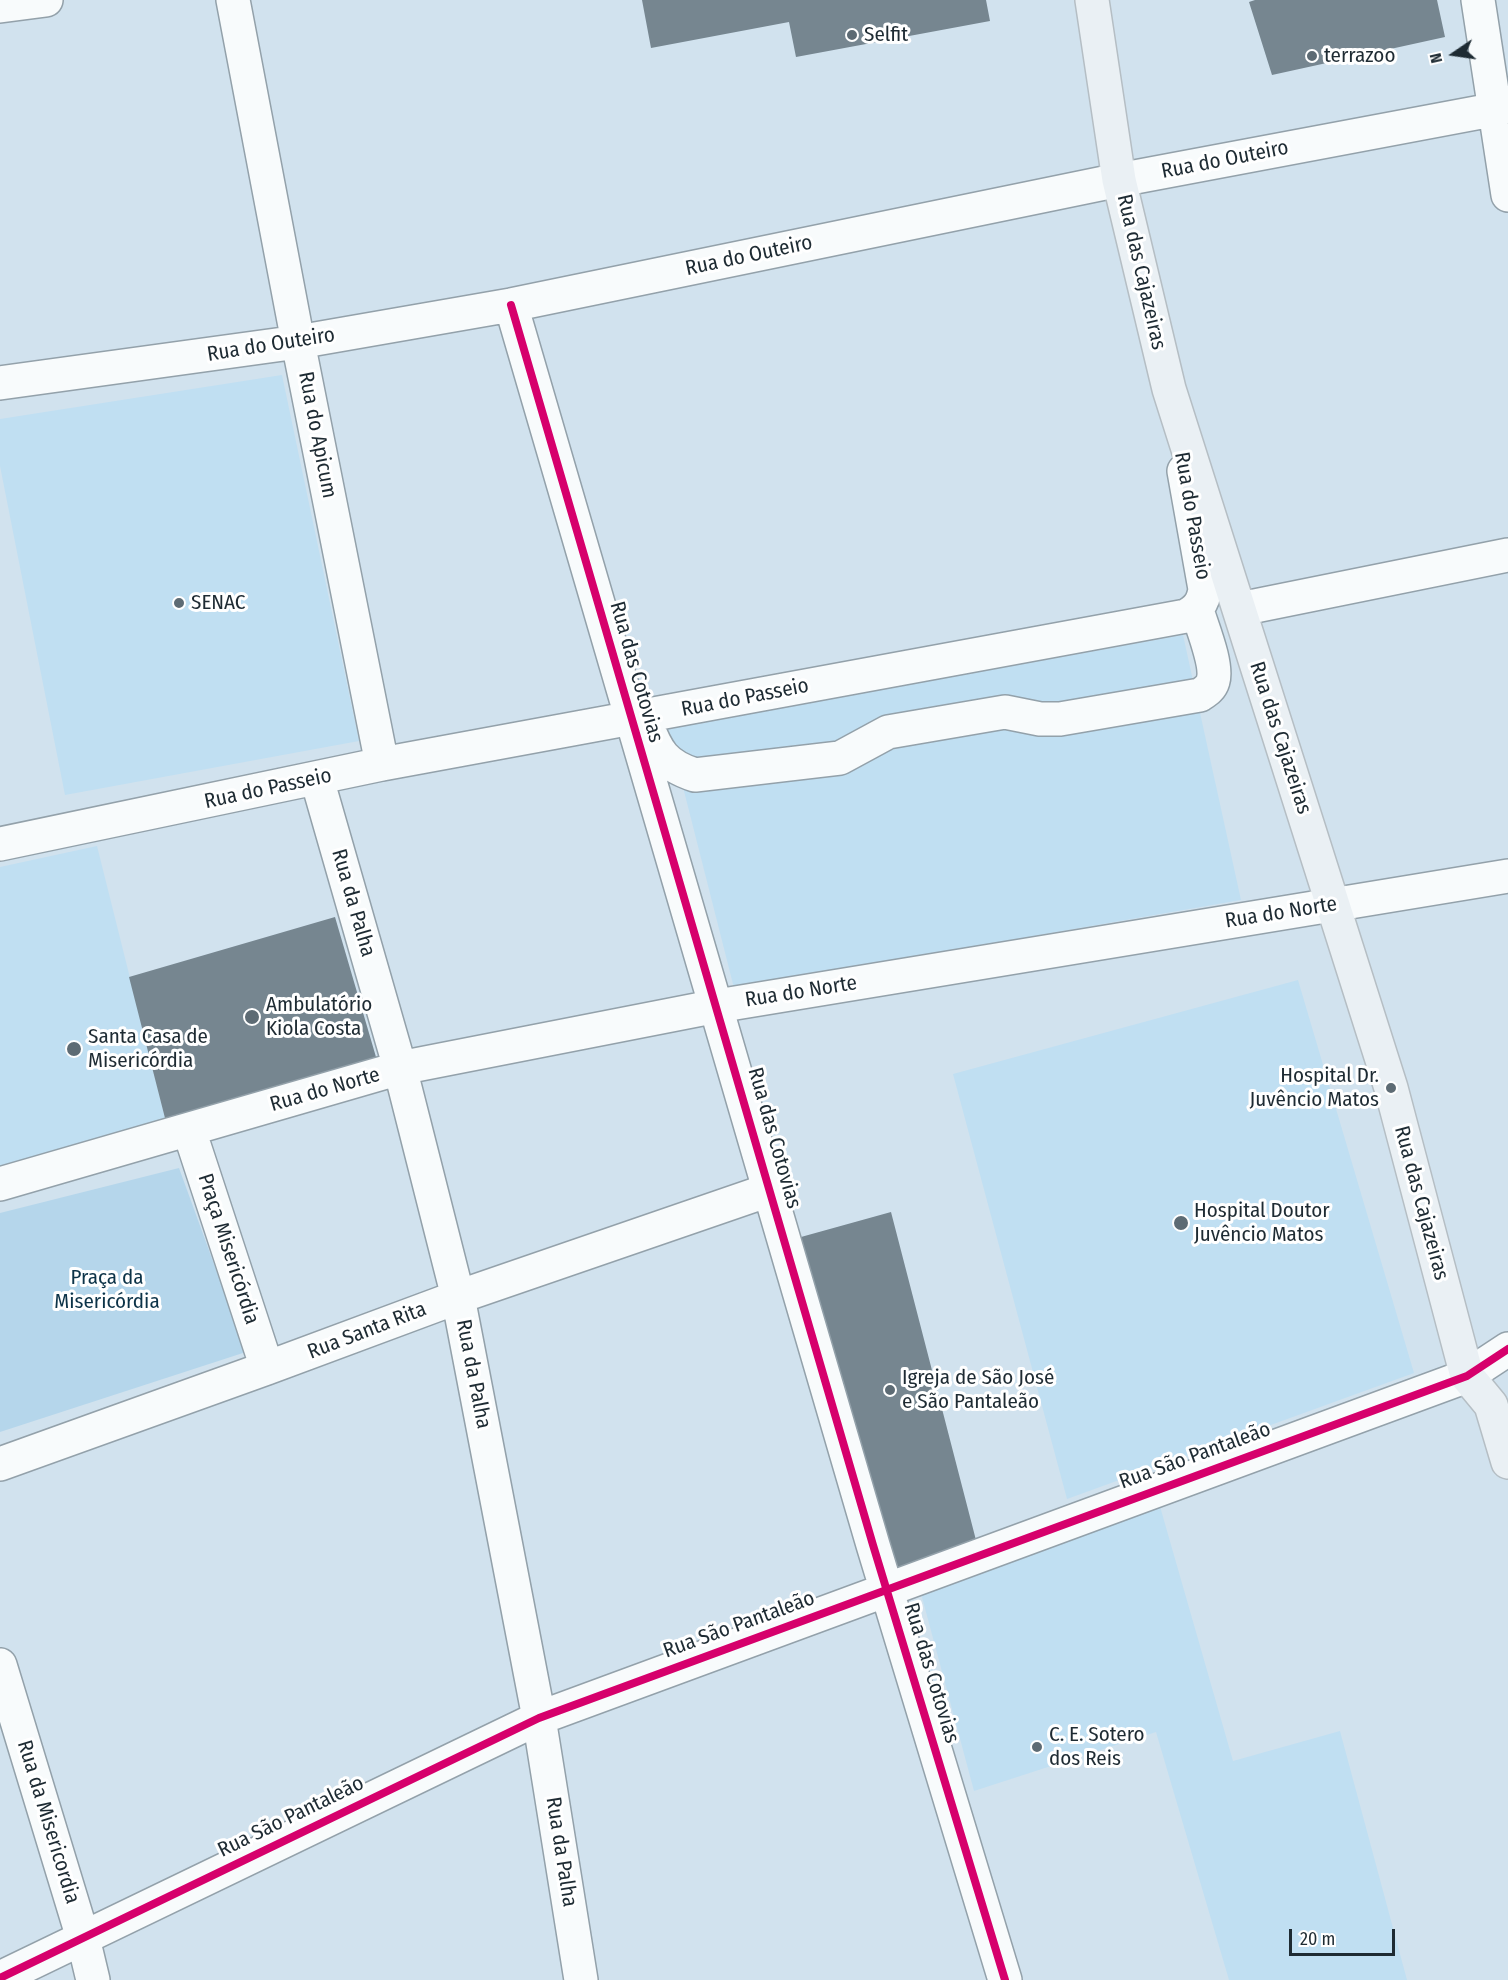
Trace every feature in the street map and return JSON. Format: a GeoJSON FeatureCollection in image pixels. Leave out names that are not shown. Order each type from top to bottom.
{"type":"FeatureCollection","features":[{"type":"Feature","properties":{"kind":"main road","name":"Rua das Cajazeiras"},"geometry":{"type":"LineString","coordinates":[[1092,0],[1119,180],[1169,389],[1391,1088],[1467,1376],[1491,1405],[1508,1462]]}},
{"type":"Feature","properties":{"kind":"street"},"geometry":{"type":"LineString","coordinates":[[0,6],[46,0]]}},
{"type":"Feature","properties":{"kind":"street","name":"Rua do Apicum"},"geometry":{"type":"LineString","coordinates":[[233,0],[382,765]]}},
{"type":"Feature","properties":{"kind":"street"},"geometry":{"type":"LineString","coordinates":[[1478,0],[1501,108],[1508,195]]}},
{"type":"Feature","properties":{"kind":"street","name":"Rua do Outeiro"},"geometry":{"type":"LineString","coordinates":[[0,383],[298,342],[511,305],[1119,180],[1501,108]]}},
{"type":"Feature","properties":{"kind":"street","name":"Rua das Cotovias"},"geometry":{"type":"LineString","coordinates":[[511,305],[637,719],[886,1589],[1005,1980]]}},
{"type":"Feature","properties":{"kind":"street","name":"Rua do Passeio"},"geometry":{"type":"LineString","coordinates":[[0,844],[382,765],[1186,616],[1197,610],[1203,601],[1205,590],[1169,389]]}},
{"type":"Feature","properties":{"kind":"street"},"geometry":{"type":"LineString","coordinates":[[1240,609],[1508,555]]}},
{"type":"Feature","properties":{"kind":"street"},"geometry":{"type":"LineString","coordinates":[[637,719],[662,757],[678,770],[695,775],[840,758],[888,732],[1005,712],[1041,719],[1060,718],[1200,695],[1213,681],[1214,668],[1197,610]]}},
{"type":"Feature","properties":{"kind":"street","name":"Rua da Palha"},"geometry":{"type":"LineString","coordinates":[[317,779],[400,1068],[458,1297],[539,1718],[581,1980]]}},
{"type":"Feature","properties":{"kind":"street","name":"Rua do Norte"},"geometry":{"type":"LineString","coordinates":[[0,1184],[400,1068],[717,1005],[1508,876]]}},
{"type":"Feature","properties":{"kind":"street","name":"Praça Misericórdia"},"geometry":{"type":"LineString","coordinates":[[189,1130],[267,1368]]}},
{"type":"Feature","properties":{"kind":"street","name":"Rua Santa Rita"},"geometry":{"type":"LineString","coordinates":[[0,1464],[458,1297],[770,1190]]}},
{"type":"Feature","properties":{"kind":"street","name":"Rua São Pantaleão"},"geometry":{"type":"LineString","coordinates":[[0,1978],[539,1718],[1467,1376],[1508,1349]]}},
{"type":"Feature","properties":{"kind":"street","name":"Rua da Misericordia"},"geometry":{"type":"LineString","coordinates":[[0,1665],[83,1938],[93,1980]]}},
{"type":"Feature","properties":{"kind":"shaded area","name":"SENAC"},"geometry":{"type":"Polygon","coordinates":[[[282,375],[359,741],[65,795],[0,466],[0,419],[282,375]]]}},
{"type":"Feature","properties":{"kind":"shaded area"},"geometry":{"type":"Polygon","coordinates":[[[1183,635],[1241,900],[734,988],[668,728],[1183,635]]]}},
{"type":"Feature","properties":{"kind":"shaded area","name":"Santa Casa de Misericórdia"},"geometry":{"type":"Polygon","coordinates":[[[97,846],[166,1122],[0,1166],[0,867],[97,846]]]}},
{"type":"Feature","properties":{"kind":"shaded area","name":"Hospital Doutor Juvêncio Matos"},"geometry":{"type":"Polygon","coordinates":[[[1298,980],[1414,1373],[1067,1499],[953,1074],[1298,980]]]}},
{"type":"Feature","properties":{"kind":"shaded area","name":"C. E. Sotero dos Reis"},"geometry":{"type":"Polygon","coordinates":[[[1159,1503],[1233,1761],[1340,1731],[1407,1980],[1229,1980],[1156,1732],[974,1791],[919,1586],[1159,1503]]]}},
{"type":"Feature","properties":{"kind":"green space","name":"Praça da Misericórdia"},"geometry":{"type":"Polygon","coordinates":[[[179,1168],[246,1352],[0,1432],[0,1213],[179,1168]]]}},
{"type":"Feature","properties":{"kind":"building","name":"Selfit"},"geometry":{"type":"Polygon","coordinates":[[[642,0],[986,0],[990,21],[796,57],[789,22],[651,48],[642,0]]]}},
{"type":"Feature","properties":{"kind":"building","name":"terrazoo"},"geometry":{"type":"Polygon","coordinates":[[[1255,0],[1437,0],[1445,37],[1272,75],[1249,2],[1255,0]]]}},
{"type":"Feature","properties":{"kind":"building","name":"Ambulatório Kiola Costa"},"geometry":{"type":"Polygon","coordinates":[[[335,917],[376,1057],[166,1122],[129,977],[335,917]]]}},
{"type":"Feature","properties":{"kind":"building","name":"Igreja de São José e São Pantaleão"},"geometry":{"type":"Polygon","coordinates":[[[891,1212],[977,1544],[891,1575],[801,1237],[891,1212]]]}},
{"type":"Feature","properties":{"kind":"cycle path"},"geometry":{"type":"LineString","coordinates":[[511,305],[873,1545],[1005,1980]]}},
{"type":"Feature","properties":{"kind":"cycle path"},"geometry":{"type":"LineString","coordinates":[[0,1978],[539,1718],[1467,1376],[1508,1349]]}},
{"type":"Feature","properties":{"kind":"place","name":"Selfit"},"geometry":{"type":"Point","coordinates":[852,35]}},
{"type":"Feature","properties":{"kind":"place","name":"terrazoo"},"geometry":{"type":"Point","coordinates":[1312,56]}},
{"type":"Feature","properties":{"kind":"place","name":"SENAC"},"geometry":{"type":"Point","coordinates":[179,603]}},
{"type":"Feature","properties":{"kind":"place","name":"Ambulatório Kiola Costa"},"geometry":{"type":"Point","coordinates":[252,1017]}},
{"type":"Feature","properties":{"kind":"place","name":"Santa Casa de Misericórdia"},"geometry":{"type":"Point","coordinates":[74,1049]}},
{"type":"Feature","properties":{"kind":"place","name":"Hospital Dr. Juvêncio Matos"},"geometry":{"type":"Point","coordinates":[1391,1088]}},
{"type":"Feature","properties":{"kind":"place","name":"Hospital Doutor Juvêncio Matos"},"geometry":{"type":"Point","coordinates":[1181,1223]}},
{"type":"Feature","properties":{"kind":"place","name":"Igreja de São José e São Pantaleão"},"geometry":{"type":"Point","coordinates":[890,1390]}},
{"type":"Feature","properties":{"kind":"place","name":"C. E. Sotero dos Reis"},"geometry":{"type":"Point","coordinates":[1037,1747]}}]}
